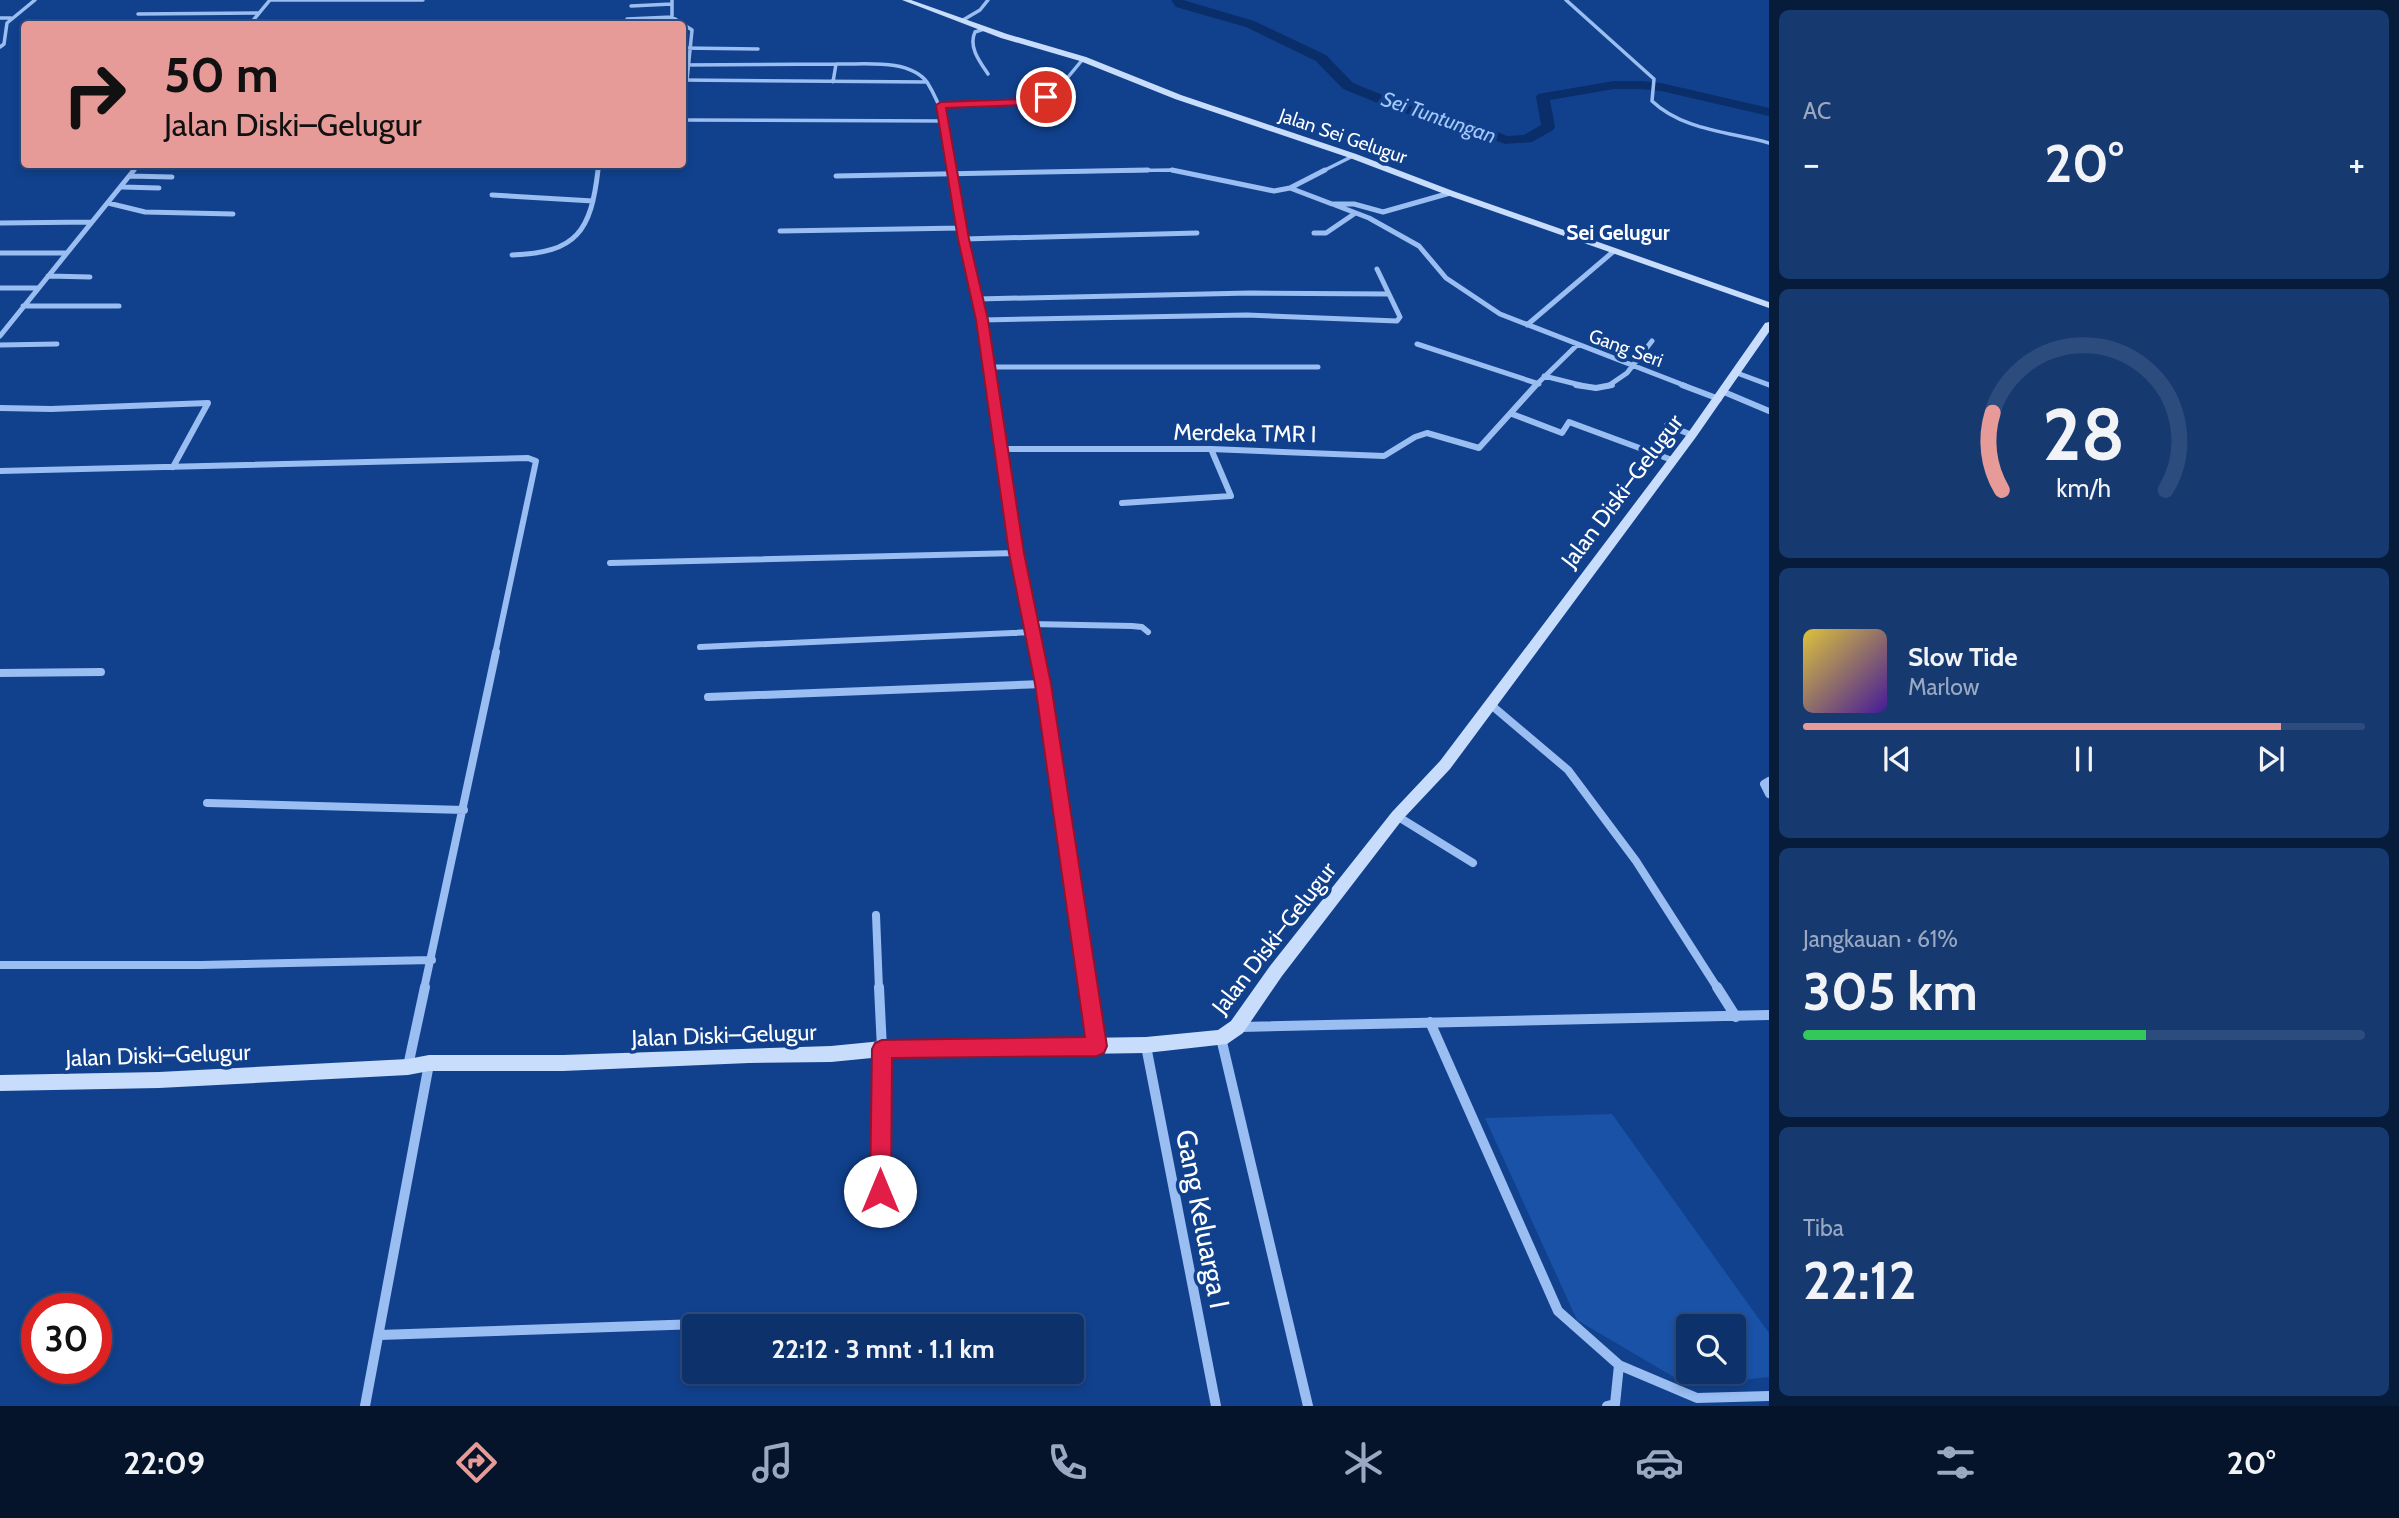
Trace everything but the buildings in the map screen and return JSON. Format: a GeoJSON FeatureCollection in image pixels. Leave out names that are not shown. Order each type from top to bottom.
{"type":"FeatureCollection","features":[{"type":"Feature","properties":{"kind":"main road","name":"Jalan Sei Gelugur"},"geometry":{"type":"LineString","coordinates":[[905,0],[984,29],[1083,59],[1178,97],[1353,156],[1450,193],[1769,305]]}},
{"type":"Feature","properties":{"kind":"main road","name":"Jalan Diski–Gelugur"},"geometry":{"type":"LineString","coordinates":[[0,1083],[159,1080],[408,1067],[429,1063],[563,1063],[831,1054],[882,1049],[1146,1045],[1221,1038],[1237,1027],[1276,971],[1397,816],[1445,765],[1692,435],[1769,325]]}},
{"type":"Feature","properties":{"kind":"street"},"geometry":{"type":"LineString","coordinates":[[0,47],[4,44],[5,25],[34,0]]}},
{"type":"Feature","properties":{"kind":"street"},"geometry":{"type":"LineString","coordinates":[[252,21],[270,0],[423,0]]}},
{"type":"Feature","properties":{"kind":"street"},"geometry":{"type":"LineString","coordinates":[[963,20],[980,10],[988,0]]}},
{"type":"Feature","properties":{"kind":"street"},"geometry":{"type":"LineString","coordinates":[[1566,0],[1651,76],[1655,83],[1652,98],[1657,107],[1683,120],[1769,142]]}},
{"type":"Feature","properties":{"kind":"street"},"geometry":{"type":"LineString","coordinates":[[631,6],[672,2],[672,17]]}},
{"type":"Feature","properties":{"kind":"street"},"geometry":{"type":"LineString","coordinates":[[138,14],[258,13]]}},
{"type":"Feature","properties":{"kind":"street"},"geometry":{"type":"LineString","coordinates":[[626,19],[672,17],[679,21]]}},
{"type":"Feature","properties":{"kind":"street"},"geometry":{"type":"LineString","coordinates":[[0,18],[12,18]]}},
{"type":"Feature","properties":{"kind":"street"},"geometry":{"type":"LineString","coordinates":[[686,25],[692,28],[686,76]]}},
{"type":"Feature","properties":{"kind":"street"},"geometry":{"type":"LineString","coordinates":[[984,29],[975,32],[972,38],[975,54],[988,74]]}},
{"type":"Feature","properties":{"kind":"street"},"geometry":{"type":"LineString","coordinates":[[686,33],[692,33]]}},
{"type":"Feature","properties":{"kind":"street"},"geometry":{"type":"LineString","coordinates":[[686,48],[758,49]]}},
{"type":"Feature","properties":{"kind":"street"},"geometry":{"type":"LineString","coordinates":[[941,105],[1038,100],[1051,93],[1083,59]]}},
{"type":"Feature","properties":{"kind":"street"},"geometry":{"type":"LineString","coordinates":[[689,65],[836,64],[907,68],[922,75],[941,105],[946,121],[964,239],[982,320],[1017,553],[1043,684],[1097,1046]]}},
{"type":"Feature","properties":{"kind":"street"},"geometry":{"type":"LineString","coordinates":[[833,82],[836,64]]}},
{"type":"Feature","properties":{"kind":"street"},"geometry":{"type":"LineString","coordinates":[[686,80],[927,82]]}},
{"type":"Feature","properties":{"kind":"street"},"geometry":{"type":"LineString","coordinates":[[686,120],[946,121]]}},
{"type":"Feature","properties":{"kind":"street"},"geometry":{"type":"LineString","coordinates":[[836,176],[1170,170],[1192,172],[1259,190],[1290,188],[1353,156]]}},
{"type":"Feature","properties":{"kind":"street"},"geometry":{"type":"LineString","coordinates":[[0,336],[136,168]]}},
{"type":"Feature","properties":{"kind":"street"},"geometry":{"type":"LineString","coordinates":[[512,256],[548,250],[579,235],[593,201],[598,168]]}},
{"type":"Feature","properties":{"kind":"street"},"geometry":{"type":"LineString","coordinates":[[130,176],[172,177]]}},
{"type":"Feature","properties":{"kind":"street"},"geometry":{"type":"LineString","coordinates":[[122,187],[159,188]]}},
{"type":"Feature","properties":{"kind":"street"},"geometry":{"type":"LineString","coordinates":[[1290,188],[1369,218],[1419,246],[1446,278],[1500,314],[1577,345]]}},
{"type":"Feature","properties":{"kind":"street"},"geometry":{"type":"LineString","coordinates":[[1335,205],[1354,204],[1383,212],[1450,193]]}},
{"type":"Feature","properties":{"kind":"street"},"geometry":{"type":"LineString","coordinates":[[492,195],[593,201]]}},
{"type":"Feature","properties":{"kind":"street"},"geometry":{"type":"LineString","coordinates":[[108,204],[145,212],[233,214]]}},
{"type":"Feature","properties":{"kind":"street"},"geometry":{"type":"LineString","coordinates":[[1314,233],[1325,233],[1354,214]]}},
{"type":"Feature","properties":{"kind":"street"},"geometry":{"type":"LineString","coordinates":[[0,223],[92,222]]}},
{"type":"Feature","properties":{"kind":"street"},"geometry":{"type":"LineString","coordinates":[[780,232],[962,228]]}},
{"type":"Feature","properties":{"kind":"street"},"geometry":{"type":"LineString","coordinates":[[964,239],[1197,233]]}},
{"type":"Feature","properties":{"kind":"street"},"geometry":{"type":"LineString","coordinates":[[1527,325],[1614,251]]}},
{"type":"Feature","properties":{"kind":"street"},"geometry":{"type":"LineString","coordinates":[[0,253],[67,253]]}},
{"type":"Feature","properties":{"kind":"street"},"geometry":{"type":"LineString","coordinates":[[982,320],[1299,315],[1349,317],[1375,322],[1397,321],[1400,317],[1377,269]]}},
{"type":"Feature","properties":{"kind":"street"},"geometry":{"type":"LineString","coordinates":[[48,276],[90,277]]}},
{"type":"Feature","properties":{"kind":"street"},"geometry":{"type":"LineString","coordinates":[[0,288],[37,288]]}},
{"type":"Feature","properties":{"kind":"street"},"geometry":{"type":"LineString","coordinates":[[977,299],[1250,293],[1389,294]]}},
{"type":"Feature","properties":{"kind":"street"},"geometry":{"type":"LineString","coordinates":[[23,306],[119,306]]}},
{"type":"Feature","properties":{"kind":"street"},"geometry":{"type":"LineString","coordinates":[[1544,376],[1581,386],[1601,388],[1615,385],[1634,368],[1653,341]]}},
{"type":"Feature","properties":{"kind":"street"},"geometry":{"type":"LineString","coordinates":[[0,345],[57,344]]}},
{"type":"Feature","properties":{"kind":"street"},"geometry":{"type":"LineString","coordinates":[[1417,344],[1539,384]]}},
{"type":"Feature","properties":{"kind":"street","name":"Gang Seri"},"geometry":{"type":"LineString","coordinates":[[1479,449],[1544,376],[1577,345],[1634,368],[1769,411]]}},
{"type":"Feature","properties":{"kind":"street"},"geometry":{"type":"LineString","coordinates":[[988,367],[1318,367]]}},
{"type":"Feature","properties":{"kind":"street"},"geometry":{"type":"LineString","coordinates":[[1737,373],[1769,385]]}},
{"type":"Feature","properties":{"kind":"street"},"geometry":{"type":"LineString","coordinates":[[0,408],[63,409],[208,403],[173,467]]}},
{"type":"Feature","properties":{"kind":"street"},"geometry":{"type":"LineString","coordinates":[[1512,414],[1562,433],[1569,422],[1672,460]]}},
{"type":"Feature","properties":{"kind":"street"},"geometry":{"type":"LineString","coordinates":[[1667,425],[1692,435]]}},
{"type":"Feature","properties":{"kind":"street","name":"Merdeka TMR I"},"geometry":{"type":"LineString","coordinates":[[1001,449],[1211,449],[1384,456],[1394,453],[1418,434],[1427,433],[1479,449]]}},
{"type":"Feature","properties":{"kind":"street"},"geometry":{"type":"LineString","coordinates":[[1122,503],[1231,496],[1211,449]]}},
{"type":"Feature","properties":{"kind":"street"},"geometry":{"type":"LineString","coordinates":[[0,471],[528,458],[536,461],[408,1067]]}},
{"type":"Feature","properties":{"kind":"street"},"geometry":{"type":"LineString","coordinates":[[610,563],[1017,553]]}},
{"type":"Feature","properties":{"kind":"street"},"geometry":{"type":"LineString","coordinates":[[700,647],[814,644],[1032,628],[1132,626],[1142,627],[1148,632]]}},
{"type":"Feature","properties":{"kind":"street"},"geometry":{"type":"LineString","coordinates":[[0,673],[101,672]]}},
{"type":"Feature","properties":{"kind":"street"},"geometry":{"type":"LineString","coordinates":[[708,696],[1043,684]]}},
{"type":"Feature","properties":{"kind":"street"},"geometry":{"type":"LineString","coordinates":[[1490,704],[1568,770],[1636,861],[1736,1017]]}},
{"type":"Feature","properties":{"kind":"street"},"geometry":{"type":"LineString","coordinates":[[1769,781],[1764,784],[1769,794]]}},
{"type":"Feature","properties":{"kind":"street"},"geometry":{"type":"LineString","coordinates":[[207,803],[464,810]]}},
{"type":"Feature","properties":{"kind":"street"},"geometry":{"type":"LineString","coordinates":[[1397,816],[1473,863]]}},
{"type":"Feature","properties":{"kind":"street"},"geometry":{"type":"LineString","coordinates":[[876,915],[882,1049],[880,1217]]}},
{"type":"Feature","properties":{"kind":"street"},"geometry":{"type":"LineString","coordinates":[[0,965],[201,965],[432,960]]}},
{"type":"Feature","properties":{"kind":"street"},"geometry":{"type":"LineString","coordinates":[[1237,1027],[1769,1015]]}},
{"type":"Feature","properties":{"kind":"street"},"geometry":{"type":"LineString","coordinates":[[1430,1022],[1558,1311],[1619,1365],[1697,1398],[1769,1396]]}},
{"type":"Feature","properties":{"kind":"street"},"geometry":{"type":"LineString","coordinates":[[1221,1038],[1308,1406]]}},
{"type":"Feature","properties":{"kind":"street","name":"Gang Keluarga I"},"geometry":{"type":"LineString","coordinates":[[1146,1045],[1216,1404]]}},
{"type":"Feature","properties":{"kind":"street"},"geometry":{"type":"LineString","coordinates":[[365,1406],[429,1063]]}},
{"type":"Feature","properties":{"kind":"street"},"geometry":{"type":"LineString","coordinates":[[380,1335],[682,1325]]}},
{"type":"Feature","properties":{"kind":"street"},"geometry":{"type":"LineString","coordinates":[[1606,1406],[1615,1404],[1619,1365]]}},
{"type":"Feature","properties":{"kind":"shaded area"},"geometry":{"type":"Polygon","coordinates":[[[1612,1114],[1769,1333],[1769,1377],[1746,1380],[1746,1314],[1676,1314],[1676,1378],[1577,1320],[1485,1118],[1612,1114]]]}},
{"type":"Feature","properties":{"kind":"waterway","name":"Sei Tuntungan"},"geometry":{"type":"LineString","coordinates":[[1177,0],[1180,4],[1250,24],[1321,58],[1348,86],[1405,109],[1465,124],[1505,140],[1527,139],[1548,127],[1543,97],[1614,85],[1661,87],[1769,112]]}},
{"type":"Feature","properties":{"kind":"district","name":"Sei Gelugur"},"geometry":{"type":"Point","coordinates":[1618,232]}},
{"type":"Feature","properties":{"kind":"route"},"geometry":{"type":"LineString","coordinates":[[880,1191],[882,1049],[1097,1046],[1043,684],[1017,553],[982,320],[964,239],[946,121],[941,105],[1025,102],[1046,97]]}}]}
